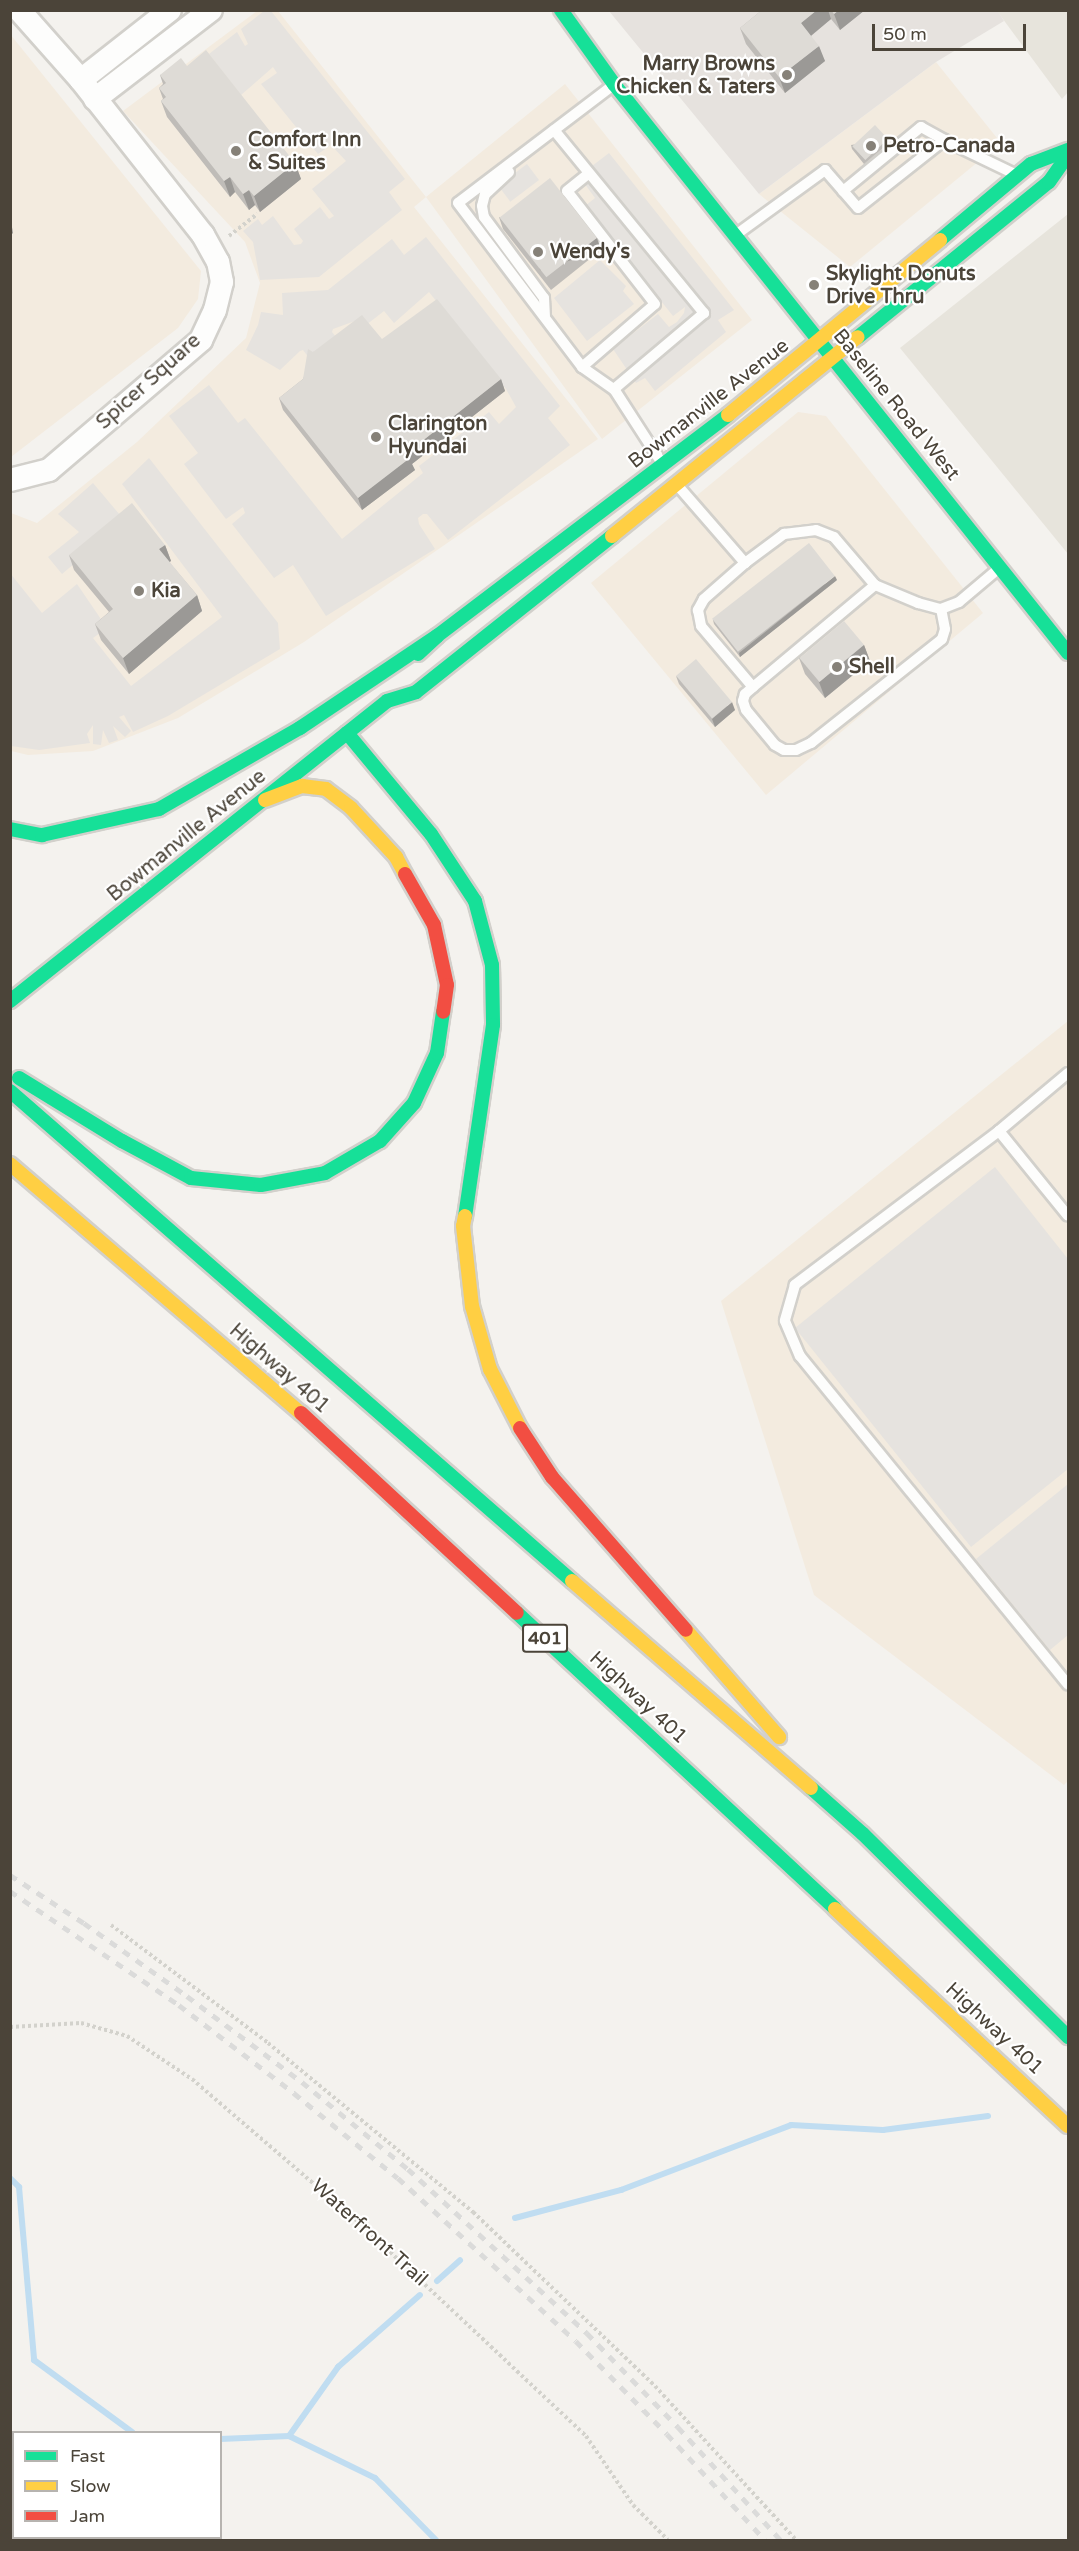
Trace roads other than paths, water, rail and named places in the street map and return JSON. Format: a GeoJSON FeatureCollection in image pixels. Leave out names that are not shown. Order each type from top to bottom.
{"type":"FeatureCollection","features":[{"type":"Feature","properties":{"kind":"main road","name":"Baseline Road West"},"geometry":{"type":"LineString","coordinates":[[561,10],[614,84],[1068,653]]}},
{"type":"Feature","properties":{"kind":"main road","name":"Bowmanville Avenue"},"geometry":{"type":"LineString","coordinates":[[387,701],[400,671],[437,636],[664,466],[820,341],[1031,164],[1068,150]]}},
{"type":"Feature","properties":{"kind":"main road","name":"Bowmanville Avenue"},"geometry":{"type":"LineString","coordinates":[[11,1001],[387,701],[416,692],[677,484],[1049,182],[1068,155]]}},
{"type":"Feature","properties":{"kind":"main road"},"geometry":{"type":"LineString","coordinates":[[10,829],[42,835],[159,809],[300,728],[437,636]]}},
{"type":"Feature","properties":{"kind":"main road"},"geometry":{"type":"LineString","coordinates":[[347,733],[431,834],[475,901],[492,964],[493,1025],[463,1226],[472,1306],[490,1369],[515,1421],[552,1477],[863,1834]]}},
{"type":"Feature","properties":{"kind":"main road"},"geometry":{"type":"LineString","coordinates":[[10,1072],[122,1142],[191,1178],[261,1185],[325,1173],[380,1141],[414,1103],[437,1053],[447,985],[434,925],[396,857],[351,808],[326,789],[302,786],[265,800]]}},
{"type":"Feature","properties":{"kind":"main road","name":"Highway 401"},"geometry":{"type":"LineString","coordinates":[[10,1091],[863,1834],[1068,2037]]}},
{"type":"Feature","properties":{"kind":"main road","name":"Highway 401"},"geometry":{"type":"LineString","coordinates":[[10,1164],[311,1422],[974,2036],[1068,2127]]}},
{"type":"Feature","properties":{"kind":"street","name":"Spicer Square"},"geometry":{"type":"LineString","coordinates":[[10,480],[49,470],[201,340],[215,310],[222,282],[218,262],[203,235],[81,80],[19,10]]}},
{"type":"Feature","properties":{"kind":"street"},"geometry":{"type":"LineString","coordinates":[[81,80],[170,10]]}},
{"type":"Feature","properties":{"kind":"street"},"geometry":{"type":"LineString","coordinates":[[95,99],[211,10]]}},
{"type":"Feature","properties":{"kind":"lane"},"geometry":{"type":"LineString","coordinates":[[614,84],[458,203],[582,367],[614,389],[677,484],[745,563]]}},
{"type":"Feature","properties":{"kind":"lane"},"geometry":{"type":"LineString","coordinates":[[843,191],[921,127],[1018,175]]}},
{"type":"Feature","properties":{"kind":"lane"},"geometry":{"type":"LineString","coordinates":[[554,130],[704,313],[614,389]]}},
{"type":"Feature","properties":{"kind":"lane"},"geometry":{"type":"LineString","coordinates":[[734,236],[825,170],[858,208],[944,140]]}},
{"type":"Feature","properties":{"kind":"lane"},"geometry":{"type":"LineString","coordinates":[[529,149],[485,194],[482,206],[484,217],[544,298],[545,316]]}},
{"type":"Feature","properties":{"kind":"lane"},"geometry":{"type":"LineString","coordinates":[[582,367],[655,304],[567,191],[589,173]]}},
{"type":"Feature","properties":{"kind":"lane"},"geometry":{"type":"LineString","coordinates":[[753,687],[701,626],[698,610],[704,599],[745,563],[784,534],[816,530],[834,537],[875,585],[918,603],[941,609],[959,602],[1000,567]]}},
{"type":"Feature","properties":{"kind":"lane"},"geometry":{"type":"LineString","coordinates":[[875,585],[745,694],[743,701],[746,710],[775,745],[784,750],[796,750],[811,743],[942,639],[945,629],[941,609]]}},
{"type":"Feature","properties":{"kind":"lane"},"geometry":{"type":"LineString","coordinates":[[1068,1073],[999,1131],[795,1285],[785,1322],[800,1356],[1068,1686]]}},
{"type":"Feature","properties":{"kind":"lane"},"geometry":{"type":"LineString","coordinates":[[999,1131],[1068,1216]]}},
{"type":"Feature","properties":{"kind":"waterway"},"geometry":{"type":"LineString","coordinates":[[515,2218],[621,2190],[791,2125],[883,2130],[988,2116]]}},
{"type":"Feature","properties":{"kind":"waterway"},"geometry":{"type":"LineString","coordinates":[[10,2178],[19,2187],[34,2360],[131,2431]]}},
{"type":"Feature","properties":{"kind":"waterway"},"geometry":{"type":"LineString","coordinates":[[437,2281],[460,2260]]}},
{"type":"Feature","properties":{"kind":"waterway"},"geometry":{"type":"LineString","coordinates":[[289,2436],[338,2367],[420,2295]]}},
{"type":"Feature","properties":{"kind":"waterway"},"geometry":{"type":"LineString","coordinates":[[222,2439],[289,2436],[375,2478],[436,2540]]}},
{"type":"Feature","properties":{"kind":"railway"},"geometry":{"type":"LineString","coordinates":[[10,1875],[84,1923],[187,1996],[302,2082],[408,2169],[587,2333],[678,2427],[781,2540]]}},
{"type":"Feature","properties":{"kind":"railway"},"geometry":{"type":"LineString","coordinates":[[10,1891],[179,2005],[294,2093],[398,2178],[576,2341],[667,2434],[765,2540]]}},
{"type":"Feature","properties":{"kind":"place","name":"Marry Browns Chicken & Taters"},"geometry":{"type":"Point","coordinates":[787,75]}},
{"type":"Feature","properties":{"kind":"place","name":"Petro-Canada"},"geometry":{"type":"Point","coordinates":[871,146]}},
{"type":"Feature","properties":{"kind":"place","name":"Comfort Inn & Suites"},"geometry":{"type":"Point","coordinates":[236,151]}},
{"type":"Feature","properties":{"kind":"place","name":"Wendy's"},"geometry":{"type":"Point","coordinates":[538,252]}},
{"type":"Feature","properties":{"kind":"place","name":"Skylight Donuts Drive Thru"},"geometry":{"type":"Point","coordinates":[814,285]}},
{"type":"Feature","properties":{"kind":"place","name":"Clarington Hyundai"},"geometry":{"type":"Point","coordinates":[376,437]}},
{"type":"Feature","properties":{"kind":"place","name":"Kia"},"geometry":{"type":"Point","coordinates":[139,591]}},
{"type":"Feature","properties":{"kind":"place","name":"Shell"},"geometry":{"type":"Point","coordinates":[837,667]}}]}
